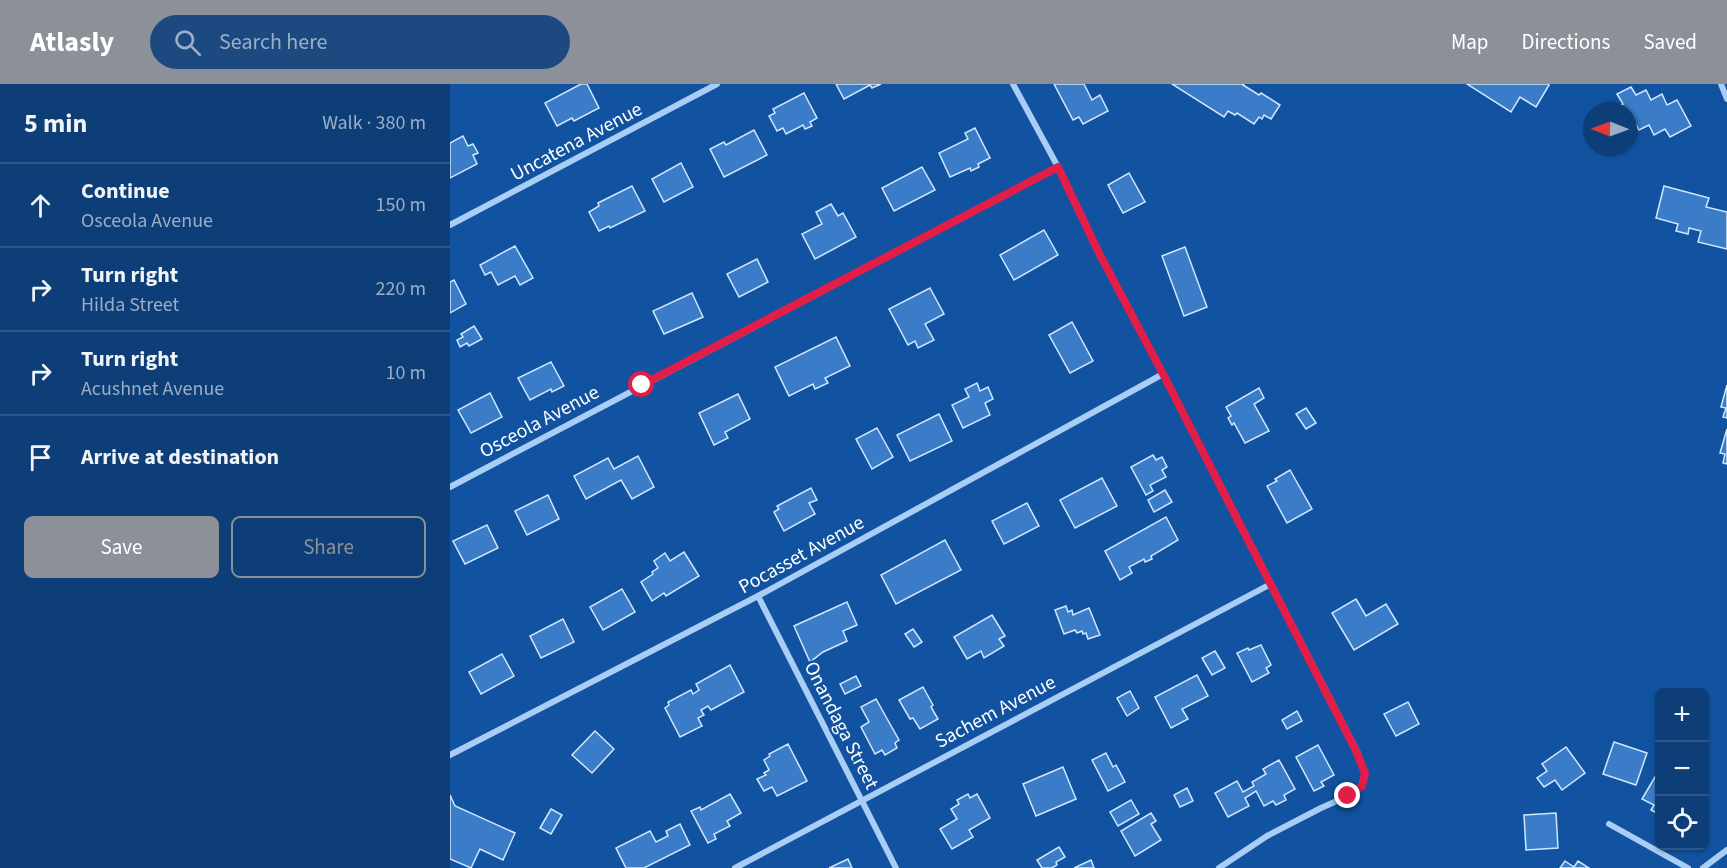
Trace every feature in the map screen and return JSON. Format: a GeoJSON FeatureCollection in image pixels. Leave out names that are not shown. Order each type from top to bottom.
{"type":"FeatureCollection","features":[{"type":"Feature","properties":{"kind":"street","name":"Uncatena Avenue"},"geometry":{"type":"LineString","coordinates":[[450,225],[717,84]]}},
{"type":"Feature","properties":{"kind":"street"},"geometry":{"type":"LineString","coordinates":[[1013,84],[1058,167],[1099,253],[1271,584],[1365,773],[1362,786],[1348,796],[1267,836],[1219,868]]}},
{"type":"Feature","properties":{"kind":"street"},"geometry":{"type":"LineString","coordinates":[[1721,84],[1727,99]]}},
{"type":"Feature","properties":{"kind":"street","name":"Osceola Avenue"},"geometry":{"type":"LineString","coordinates":[[450,487],[1058,167]]}},
{"type":"Feature","properties":{"kind":"street","name":"Pocasset Avenue"},"geometry":{"type":"LineString","coordinates":[[450,755],[758,596],[1163,374]]}},
{"type":"Feature","properties":{"kind":"street","name":"Sachem Avenue"},"geometry":{"type":"LineString","coordinates":[[735,868],[1271,584]]}},
{"type":"Feature","properties":{"kind":"street","name":"Onandaga Street"},"geometry":{"type":"LineString","coordinates":[[758,596],[896,868]]}},
{"type":"Feature","properties":{"kind":"street"},"geometry":{"type":"LineString","coordinates":[[1609,824],[1688,868]]}},
{"type":"Feature","properties":{"kind":"street"},"geometry":{"type":"LineString","coordinates":[[1703,868],[1727,850]]}},
{"type":"Feature","properties":{"kind":"building"},"geometry":{"type":"Polygon","coordinates":[[[581,84],[587,84],[599,108],[574,121],[572,118],[557,126],[545,103],[581,84]]]}},
{"type":"Feature","properties":{"kind":"building"},"geometry":{"type":"Polygon","coordinates":[[[836,84],[881,84],[872,88],[870,85],[844,99],[836,84]]]}},
{"type":"Feature","properties":{"kind":"building"},"geometry":{"type":"Polygon","coordinates":[[[1054,84],[1084,84],[1092,100],[1100,95],[1108,111],[1083,124],[1079,117],[1073,120],[1054,84]]]}},
{"type":"Feature","properties":{"kind":"building"},"geometry":{"type":"Polygon","coordinates":[[[1172,84],[1244,84],[1259,95],[1261,93],[1280,105],[1271,119],[1264,115],[1262,119],[1259,117],[1254,124],[1237,113],[1235,115],[1228,111],[1224,117],[1172,84]]]}},
{"type":"Feature","properties":{"kind":"building"},"geometry":{"type":"Polygon","coordinates":[[[1467,84],[1549,85],[1536,107],[1520,97],[1511,112],[1467,84]]]}},
{"type":"Feature","properties":{"kind":"building"},"geometry":{"type":"Polygon","coordinates":[[[1631,87],[1636,95],[1646,90],[1651,100],[1662,94],[1667,105],[1677,100],[1691,126],[1670,137],[1665,129],[1654,135],[1649,125],[1639,130],[1637,102],[1622,102],[1617,94],[1631,87]]]}},
{"type":"Feature","properties":{"kind":"building"},"geometry":{"type":"Polygon","coordinates":[[[804,93],[817,118],[810,122],[812,126],[805,129],[803,125],[786,134],[783,128],[777,131],[769,116],[775,113],[773,109],[804,93]]]}},
{"type":"Feature","properties":{"kind":"building"},"geometry":{"type":"Polygon","coordinates":[[[975,128],[990,158],[978,164],[979,167],[971,171],[970,168],[950,177],[939,153],[968,139],[965,133],[975,128]]]}},
{"type":"Feature","properties":{"kind":"building"},"geometry":{"type":"Polygon","coordinates":[[[754,130],[767,155],[724,177],[710,149],[724,142],[726,145],[754,130]]]}},
{"type":"Feature","properties":{"kind":"building"},"geometry":{"type":"Polygon","coordinates":[[[463,136],[468,146],[473,144],[478,153],[473,155],[477,164],[450,178],[450,143],[463,136]]]}},
{"type":"Feature","properties":{"kind":"building"},"geometry":{"type":"Polygon","coordinates":[[[681,163],[693,187],[664,202],[652,179],[681,163]]]}},
{"type":"Feature","properties":{"kind":"building"},"geometry":{"type":"Polygon","coordinates":[[[922,167],[935,190],[894,211],[882,188],[922,167]]]}},
{"type":"Feature","properties":{"kind":"building"},"geometry":{"type":"Polygon","coordinates":[[[1129,173],[1145,202],[1123,213],[1108,185],[1129,173]]]}},
{"type":"Feature","properties":{"kind":"building"},"geometry":{"type":"Polygon","coordinates":[[[632,186],[645,211],[599,231],[589,212],[599,206],[598,203],[632,186]]]}},
{"type":"Feature","properties":{"kind":"building"},"geometry":{"type":"Polygon","coordinates":[[[1664,186],[1709,198],[1706,207],[1727,212],[1727,249],[1698,242],[1701,231],[1689,228],[1688,234],[1676,231],[1678,224],[1656,218],[1664,186]]]}},
{"type":"Feature","properties":{"kind":"building"},"geometry":{"type":"Polygon","coordinates":[[[831,204],[838,216],[843,213],[856,237],[815,259],[802,234],[822,224],[816,212],[831,204]]]}},
{"type":"Feature","properties":{"kind":"building"},"geometry":{"type":"Polygon","coordinates":[[[1044,230],[1058,255],[1014,280],[1000,255],[1044,230]]]}},
{"type":"Feature","properties":{"kind":"building"},"geometry":{"type":"Polygon","coordinates":[[[515,246],[533,278],[520,285],[515,276],[498,285],[491,272],[485,275],[480,265],[515,246]]]}},
{"type":"Feature","properties":{"kind":"building"},"geometry":{"type":"Polygon","coordinates":[[[1185,247],[1207,307],[1184,316],[1162,256],[1185,247]]]}},
{"type":"Feature","properties":{"kind":"building"},"geometry":{"type":"Polygon","coordinates":[[[757,259],[768,282],[739,297],[727,274],[757,259]]]}},
{"type":"Feature","properties":{"kind":"building"},"geometry":{"type":"Polygon","coordinates":[[[454,280],[466,304],[450,313],[450,282],[454,280]]]}},
{"type":"Feature","properties":{"kind":"building"},"geometry":{"type":"Polygon","coordinates":[[[930,288],[944,314],[925,324],[934,340],[918,348],[915,341],[908,345],[889,309],[930,288]]]}},
{"type":"Feature","properties":{"kind":"building"},"geometry":{"type":"Polygon","coordinates":[[[692,293],[703,317],[664,334],[653,311],[692,293]]]}},
{"type":"Feature","properties":{"kind":"building"},"geometry":{"type":"Polygon","coordinates":[[[1072,322],[1093,361],[1070,373],[1049,335],[1072,322]]]}},
{"type":"Feature","properties":{"kind":"building"},"geometry":{"type":"Polygon","coordinates":[[[474,326],[482,339],[469,346],[467,343],[460,347],[457,340],[463,337],[461,334],[474,326]]]}},
{"type":"Feature","properties":{"kind":"building"},"geometry":{"type":"Polygon","coordinates":[[[836,337],[850,366],[825,378],[828,383],[815,389],[813,384],[789,396],[775,367],[836,337]]]}},
{"type":"Feature","properties":{"kind":"building"},"geometry":{"type":"Polygon","coordinates":[[[551,362],[564,386],[552,392],[551,389],[530,400],[518,378],[551,362]]]}},
{"type":"Feature","properties":{"kind":"building"},"geometry":{"type":"Polygon","coordinates":[[[977,383],[980,391],[988,387],[993,399],[985,403],[990,415],[963,428],[952,405],[969,397],[965,389],[977,383]]]}},
{"type":"Feature","properties":{"kind":"building"},"geometry":{"type":"Polygon","coordinates":[[[1727,385],[1727,418],[1723,417],[1726,408],[1721,407],[1727,385]]]}},
{"type":"Feature","properties":{"kind":"building"},"geometry":{"type":"Polygon","coordinates":[[[1259,388],[1264,398],[1254,404],[1269,431],[1245,443],[1234,423],[1232,425],[1228,418],[1231,416],[1226,407],[1259,388]]]}},
{"type":"Feature","properties":{"kind":"building"},"geometry":{"type":"Polygon","coordinates":[[[490,393],[502,417],[471,433],[458,410],[490,393]]]}},
{"type":"Feature","properties":{"kind":"building"},"geometry":{"type":"Polygon","coordinates":[[[738,394],[750,419],[725,432],[728,438],[714,445],[699,413],[738,394]]]}},
{"type":"Feature","properties":{"kind":"building"},"geometry":{"type":"Polygon","coordinates":[[[1306,408],[1316,423],[1306,429],[1296,414],[1306,408]]]}},
{"type":"Feature","properties":{"kind":"building"},"geometry":{"type":"Polygon","coordinates":[[[939,414],[952,441],[910,461],[897,435],[939,414]]]}},
{"type":"Feature","properties":{"kind":"building"},"geometry":{"type":"Polygon","coordinates":[[[877,428],[893,457],[872,469],[856,439],[877,428]]]}},
{"type":"Feature","properties":{"kind":"building"},"geometry":{"type":"Polygon","coordinates":[[[1727,429],[1727,464],[1723,463],[1725,454],[1720,453],[1727,429]]]}},
{"type":"Feature","properties":{"kind":"building"},"geometry":{"type":"Polygon","coordinates":[[[1153,455],[1156,460],[1162,457],[1167,467],[1162,470],[1166,477],[1150,485],[1153,491],[1146,495],[1131,467],[1153,455]]]}},
{"type":"Feature","properties":{"kind":"building"},"geometry":{"type":"Polygon","coordinates":[[[638,456],[654,487],[632,499],[621,480],[586,499],[574,476],[608,458],[614,469],[638,456]]]}},
{"type":"Feature","properties":{"kind":"building"},"geometry":{"type":"Polygon","coordinates":[[[1290,470],[1312,509],[1287,523],[1267,486],[1290,470]]]}},
{"type":"Feature","properties":{"kind":"building"},"geometry":{"type":"Polygon","coordinates":[[[1102,478],[1117,506],[1075,528],[1060,500],[1102,478]]]}},
{"type":"Feature","properties":{"kind":"building"},"geometry":{"type":"Polygon","coordinates":[[[811,488],[817,500],[809,503],[815,514],[784,531],[774,512],[779,509],[777,506],[811,488]]]}},
{"type":"Feature","properties":{"kind":"building"},"geometry":{"type":"Polygon","coordinates":[[[1165,490],[1172,502],[1154,512],[1148,500],[1165,490]]]}},
{"type":"Feature","properties":{"kind":"building"},"geometry":{"type":"Polygon","coordinates":[[[548,495],[559,519],[527,535],[515,511],[548,495]]]}},
{"type":"Feature","properties":{"kind":"building"},"geometry":{"type":"Polygon","coordinates":[[[1027,503],[1039,526],[1004,544],[992,521],[1027,503]]]}},
{"type":"Feature","properties":{"kind":"building"},"geometry":{"type":"Polygon","coordinates":[[[1166,517],[1178,540],[1151,556],[1152,559],[1145,562],[1144,559],[1129,567],[1132,573],[1120,580],[1105,551],[1166,517]]]}},
{"type":"Feature","properties":{"kind":"building"},"geometry":{"type":"Polygon","coordinates":[[[487,525],[498,548],[465,564],[453,541],[487,525]]]}},
{"type":"Feature","properties":{"kind":"building"},"geometry":{"type":"Polygon","coordinates":[[[945,540],[961,570],[896,604],[881,575],[945,540]]]}},
{"type":"Feature","properties":{"kind":"building"},"geometry":{"type":"Polygon","coordinates":[[[684,552],[699,576],[666,596],[664,593],[652,601],[641,582],[658,568],[654,561],[665,553],[670,561],[684,552]]]}},
{"type":"Feature","properties":{"kind":"building"},"geometry":{"type":"Polygon","coordinates":[[[622,589],[635,612],[603,630],[590,607],[622,589]]]}},
{"type":"Feature","properties":{"kind":"building"},"geometry":{"type":"Polygon","coordinates":[[[1356,599],[1366,616],[1386,604],[1398,624],[1354,650],[1332,613],[1356,599]]]}},
{"type":"Feature","properties":{"kind":"building"},"geometry":{"type":"Polygon","coordinates":[[[847,602],[857,625],[843,631],[847,641],[823,652],[810,662],[794,626],[847,602]]]}},
{"type":"Feature","properties":{"kind":"building"},"geometry":{"type":"Polygon","coordinates":[[[1066,606],[1068,612],[1072,610],[1073,615],[1089,608],[1100,635],[1088,639],[1086,633],[1083,634],[1082,631],[1077,633],[1075,630],[1064,634],[1055,610],[1066,606]]]}},
{"type":"Feature","properties":{"kind":"building"},"geometry":{"type":"Polygon","coordinates":[[[992,615],[1005,636],[999,639],[1004,646],[984,658],[981,651],[967,659],[954,637],[992,615]]]}},
{"type":"Feature","properties":{"kind":"building"},"geometry":{"type":"Polygon","coordinates":[[[563,619],[574,642],[541,658],[530,636],[563,619]]]}},
{"type":"Feature","properties":{"kind":"building"},"geometry":{"type":"Polygon","coordinates":[[[913,629],[922,642],[914,647],[905,634],[913,629]]]}},
{"type":"Feature","properties":{"kind":"building"},"geometry":{"type":"Polygon","coordinates":[[[1261,645],[1271,665],[1266,668],[1269,673],[1252,682],[1237,653],[1261,645]]]}},
{"type":"Feature","properties":{"kind":"building"},"geometry":{"type":"Polygon","coordinates":[[[1215,651],[1225,668],[1212,675],[1202,658],[1215,651]]]}},
{"type":"Feature","properties":{"kind":"building"},"geometry":{"type":"Polygon","coordinates":[[[502,654],[514,676],[481,694],[469,672],[502,654]]]}},
{"type":"Feature","properties":{"kind":"building"},"geometry":{"type":"Polygon","coordinates":[[[730,665],[744,692],[711,710],[708,706],[701,710],[704,715],[698,718],[702,726],[680,737],[665,708],[669,705],[668,702],[691,690],[693,694],[699,690],[696,684],[730,665]]]}},
{"type":"Feature","properties":{"kind":"building"},"geometry":{"type":"Polygon","coordinates":[[[1197,675],[1208,696],[1182,709],[1188,719],[1171,728],[1155,697],[1197,675]]]}},
{"type":"Feature","properties":{"kind":"building"},"geometry":{"type":"Polygon","coordinates":[[[856,676],[861,686],[845,694],[840,684],[856,676]]]}},
{"type":"Feature","properties":{"kind":"building"},"geometry":{"type":"Polygon","coordinates":[[[923,687],[938,719],[920,729],[913,718],[910,719],[899,700],[923,687]]]}},
{"type":"Feature","properties":{"kind":"building"},"geometry":{"type":"Polygon","coordinates":[[[1130,691],[1139,708],[1127,716],[1117,698],[1130,691]]]}},
{"type":"Feature","properties":{"kind":"building"},"geometry":{"type":"Polygon","coordinates":[[[876,699],[899,740],[895,743],[897,748],[885,755],[882,750],[875,754],[861,727],[869,722],[861,707],[876,699]]]}},
{"type":"Feature","properties":{"kind":"building"},"geometry":{"type":"Polygon","coordinates":[[[1408,702],[1419,724],[1396,736],[1384,714],[1408,702]]]}},
{"type":"Feature","properties":{"kind":"building"},"geometry":{"type":"Polygon","coordinates":[[[1297,711],[1302,721],[1287,729],[1282,720],[1297,711]]]}},
{"type":"Feature","properties":{"kind":"building"},"geometry":{"type":"Polygon","coordinates":[[[595,731],[614,749],[592,773],[572,755],[595,731]]]}},
{"type":"Feature","properties":{"kind":"building"},"geometry":{"type":"Polygon","coordinates":[[[1614,742],[1647,753],[1636,785],[1603,774],[1614,742]]]}},
{"type":"Feature","properties":{"kind":"building"},"geometry":{"type":"Polygon","coordinates":[[[788,744],[807,781],[777,796],[772,787],[764,791],[757,779],[766,775],[764,773],[769,770],[764,760],[770,756],[769,754],[788,744]]]}},
{"type":"Feature","properties":{"kind":"building"},"geometry":{"type":"Polygon","coordinates":[[[1318,745],[1334,775],[1321,782],[1324,786],[1314,791],[1296,757],[1318,745]]]}},
{"type":"Feature","properties":{"kind":"building"},"geometry":{"type":"Polygon","coordinates":[[[1566,747],[1585,773],[1562,790],[1555,780],[1544,787],[1537,778],[1547,771],[1542,764],[1566,747]]]}},
{"type":"Feature","properties":{"kind":"building"},"geometry":{"type":"Polygon","coordinates":[[[1106,753],[1113,767],[1116,765],[1125,782],[1108,791],[1092,760],[1106,753]]]}},
{"type":"Feature","properties":{"kind":"building"},"geometry":{"type":"Polygon","coordinates":[[[1279,760],[1295,789],[1284,795],[1286,800],[1276,805],[1273,801],[1264,806],[1256,791],[1245,798],[1249,806],[1228,817],[1215,793],[1237,781],[1243,792],[1254,786],[1252,782],[1266,774],[1263,769],[1279,760]]]}},
{"type":"Feature","properties":{"kind":"building"},"geometry":{"type":"Polygon","coordinates":[[[1063,767],[1076,799],[1036,816],[1023,784],[1063,767]]]}},
{"type":"Feature","properties":{"kind":"building"},"geometry":{"type":"Polygon","coordinates":[[[1655,777],[1655,812],[1651,810],[1654,805],[1642,799],[1655,777]]]}},
{"type":"Feature","properties":{"kind":"building"},"geometry":{"type":"Polygon","coordinates":[[[1187,788],[1193,801],[1180,807],[1174,795],[1187,788]]]}},
{"type":"Feature","properties":{"kind":"building"},"geometry":{"type":"Polygon","coordinates":[[[730,794],[741,813],[727,821],[730,826],[714,834],[716,839],[708,843],[691,811],[700,807],[701,810],[730,794]]]}},
{"type":"Feature","properties":{"kind":"building"},"geometry":{"type":"Polygon","coordinates":[[[968,794],[970,798],[977,794],[990,818],[969,830],[973,837],[952,849],[940,829],[957,819],[951,809],[959,804],[957,800],[968,794]]]}},
{"type":"Feature","properties":{"kind":"building"},"geometry":{"type":"Polygon","coordinates":[[[450,795],[455,806],[515,833],[503,860],[480,849],[471,868],[450,859],[450,795]]]}},
{"type":"Feature","properties":{"kind":"building"},"geometry":{"type":"Polygon","coordinates":[[[1131,800],[1139,814],[1118,826],[1110,812],[1131,800]]]}},
{"type":"Feature","properties":{"kind":"building"},"geometry":{"type":"Polygon","coordinates":[[[551,809],[562,815],[551,834],[540,828],[551,809]]]}},
{"type":"Feature","properties":{"kind":"building"},"geometry":{"type":"Polygon","coordinates":[[[1151,813],[1156,821],[1151,824],[1161,840],[1135,856],[1121,831],[1151,813]]]}},
{"type":"Feature","properties":{"kind":"building"},"geometry":{"type":"Polygon","coordinates":[[[1556,813],[1558,848],[1526,850],[1524,815],[1556,813]]]}},
{"type":"Feature","properties":{"kind":"building"},"geometry":{"type":"Polygon","coordinates":[[[680,824],[690,845],[644,868],[626,868],[616,848],[650,831],[656,842],[668,836],[666,831],[680,824]]]}},
{"type":"Feature","properties":{"kind":"building"},"geometry":{"type":"Polygon","coordinates":[[[1059,847],[1065,857],[1056,862],[1057,865],[1052,868],[1042,868],[1037,860],[1059,847]]]}},
{"type":"Feature","properties":{"kind":"building"},"geometry":{"type":"Polygon","coordinates":[[[848,859],[852,868],[829,868],[848,859]]]}},
{"type":"Feature","properties":{"kind":"building"},"geometry":{"type":"Polygon","coordinates":[[[1091,860],[1094,868],[1074,868],[1091,860]]]}},
{"type":"Feature","properties":{"kind":"building"},"geometry":{"type":"Polygon","coordinates":[[[1565,861],[1574,867],[1578,861],[1589,868],[1560,868],[1565,861]]]}},
{"type":"Feature","properties":{"kind":"route"},"geometry":{"type":"LineString","coordinates":[[642,385],[1058,167],[1099,253],[1356,751],[1365,773],[1362,786],[1348,796]]}}]}
